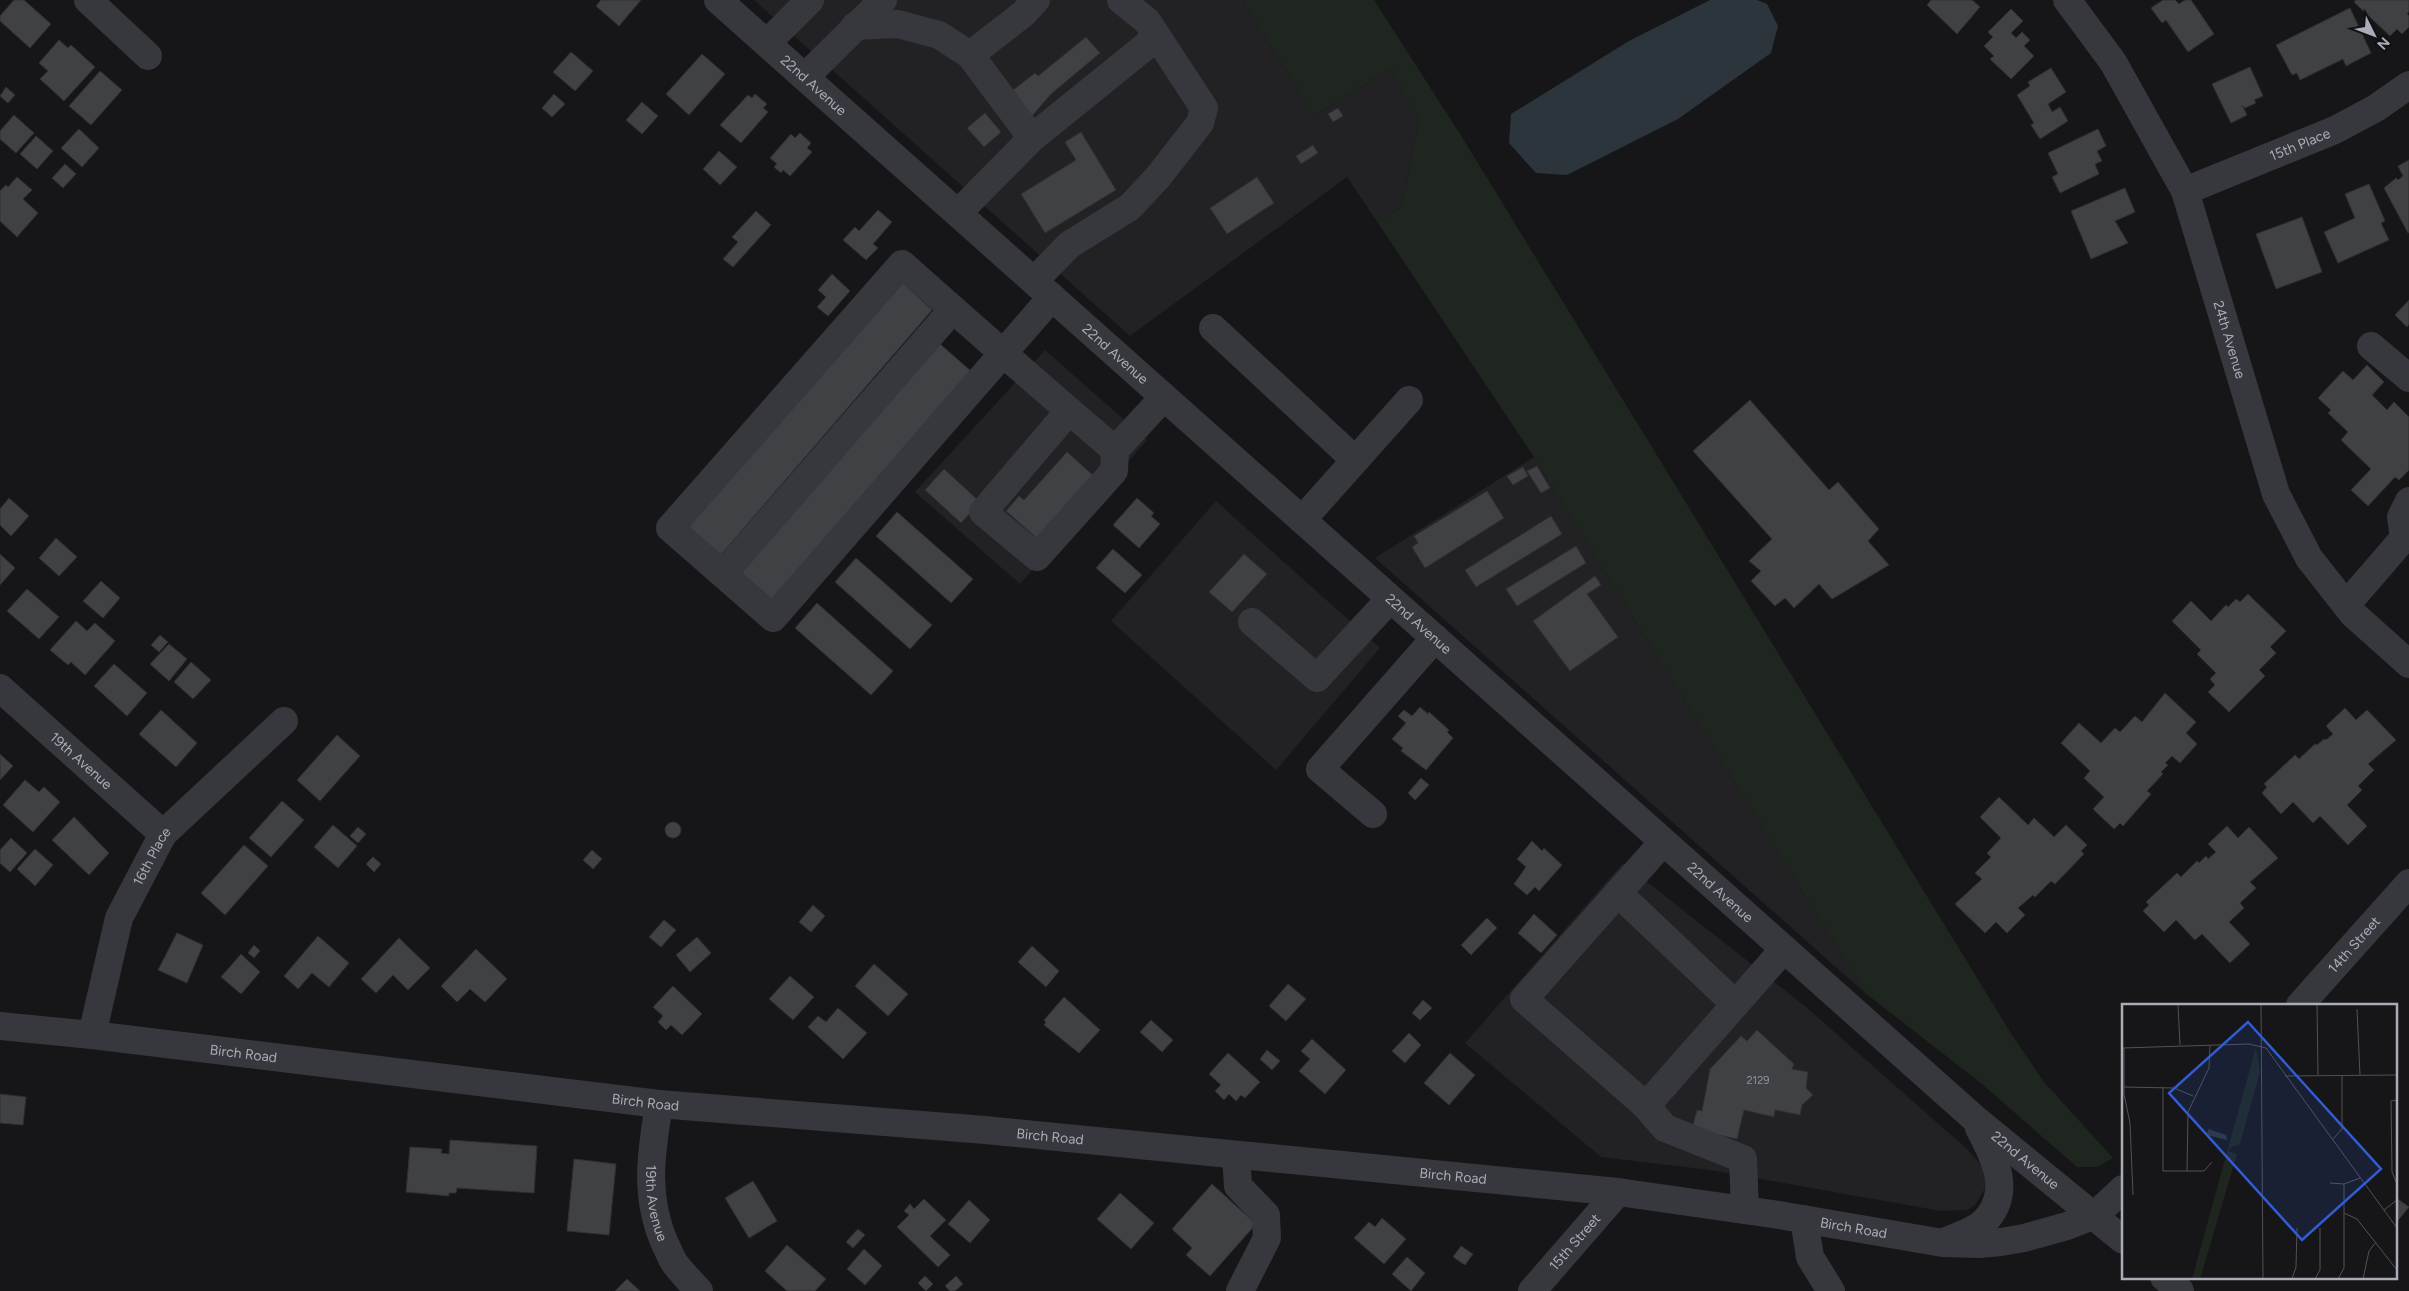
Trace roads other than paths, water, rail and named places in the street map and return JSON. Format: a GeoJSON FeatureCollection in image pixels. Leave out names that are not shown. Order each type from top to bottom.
{"type":"FeatureCollection","features":[{"type":"Feature","properties":{"kind":"street"},"geometry":{"type":"LineString","coordinates":[[88,0],[148,56]]}},
{"type":"Feature","properties":{"kind":"street","name":"22nd Avenue"},"geometry":{"type":"LineString","coordinates":[[718,0],[1974,1118],[2095,1215],[2122,1239]]}},
{"type":"Feature","properties":{"kind":"street"},"geometry":{"type":"LineString","coordinates":[[767,43],[810,0]]}},
{"type":"Feature","properties":{"kind":"street"},"geometry":{"type":"LineString","coordinates":[[805,77],[883,0]]}},
{"type":"Feature","properties":{"kind":"street"},"geometry":{"type":"LineString","coordinates":[[970,55],[1023,14],[1036,0]]}},
{"type":"Feature","properties":{"kind":"street"},"geometry":{"type":"LineString","coordinates":[[1115,450],[1002,353],[902,264],[670,528],[773,618],[1002,353],[1069,245],[1130,207],[1158,177],[1200,123],[1204,108],[1147,21],[1121,0]]}},
{"type":"Feature","properties":{"kind":"street","name":"24th Avenue"},"geometry":{"type":"LineString","coordinates":[[2067,0],[2113,62],[2185,191],[2276,494],[2308,558],[2346,605],[2409,664]]}},
{"type":"Feature","properties":{"kind":"street"},"geometry":{"type":"LineString","coordinates":[[855,26],[898,24],[939,35],[970,55],[1032,138]]}},
{"type":"Feature","properties":{"kind":"street"},"geometry":{"type":"LineString","coordinates":[[958,213],[1032,138],[1157,37]]}},
{"type":"Feature","properties":{"kind":"street","name":"15th Place"},"geometry":{"type":"LineString","coordinates":[[2185,191],[2335,130],[2376,108],[2409,85]]}},
{"type":"Feature","properties":{"kind":"street"},"geometry":{"type":"LineString","coordinates":[[723,574],[954,309]]}},
{"type":"Feature","properties":{"kind":"street"},"geometry":{"type":"LineString","coordinates":[[1213,328],[1355,460]]}},
{"type":"Feature","properties":{"kind":"street"},"geometry":{"type":"LineString","coordinates":[[2371,346],[2409,378]]}},
{"type":"Feature","properties":{"kind":"street"},"geometry":{"type":"LineString","coordinates":[[1069,411],[983,512],[1037,557],[1114,471],[1115,450],[1164,397]]}},
{"type":"Feature","properties":{"kind":"street"},"geometry":{"type":"LineString","coordinates":[[1302,520],[1409,400]]}},
{"type":"Feature","properties":{"kind":"street"},"geometry":{"type":"LineString","coordinates":[[2346,605],[2406,538],[2401,517],[2409,501]]}},
{"type":"Feature","properties":{"kind":"street"},"geometry":{"type":"LineString","coordinates":[[1252,622],[1317,678],[1390,599]]}},
{"type":"Feature","properties":{"kind":"street"},"geometry":{"type":"LineString","coordinates":[[1373,814],[1320,769],[1435,638]]}},
{"type":"Feature","properties":{"kind":"street","name":"19th Avenue"},"geometry":{"type":"LineString","coordinates":[[0,688],[162,834]]}},
{"type":"Feature","properties":{"kind":"street","name":"16th Place"},"geometry":{"type":"LineString","coordinates":[[92,1035],[119,918],[162,834],[284,721]]}},
{"type":"Feature","properties":{"kind":"street"},"geometry":{"type":"LineString","coordinates":[[1663,842],[1524,998],[1646,1106],[1665,1128],[1743,1160],[1745,1210]]}},
{"type":"Feature","properties":{"kind":"street","name":"14th Street"},"geometry":{"type":"LineString","coordinates":[[2301,1004],[2409,883]]}},
{"type":"Feature","properties":{"kind":"street"},"geometry":{"type":"LineString","coordinates":[[1618,892],[1735,1004]]}},
{"type":"Feature","properties":{"kind":"street"},"geometry":{"type":"LineString","coordinates":[[1646,1106],[1784,949]]}},
{"type":"Feature","properties":{"kind":"street","name":"Birch Road"},"geometry":{"type":"LineString","coordinates":[[0,1026],[92,1035],[660,1104],[975,1130],[1618,1192],[1804,1219],[1943,1242],[1979,1244],[2024,1238],[2095,1215]]}},
{"type":"Feature","properties":{"kind":"street","name":"19th Avenue"},"geometry":{"type":"LineString","coordinates":[[660,1104],[651,1156],[650,1181],[652,1205],[657,1226],[675,1264],[699,1291]]}},
{"type":"Feature","properties":{"kind":"street"},"geometry":{"type":"LineString","coordinates":[[1943,1242],[1984,1222],[1993,1210],[1999,1194],[1996,1159],[1974,1118]]}},
{"type":"Feature","properties":{"kind":"street"},"geometry":{"type":"LineString","coordinates":[[1236,1155],[1238,1186],[1266,1215],[1267,1238],[1240,1291]]}},
{"type":"Feature","properties":{"kind":"street"},"geometry":{"type":"LineString","coordinates":[[2095,1215],[2122,1190]]}},
{"type":"Feature","properties":{"kind":"street","name":"15th Street"},"geometry":{"type":"LineString","coordinates":[[1532,1291],[1618,1192]]}},
{"type":"Feature","properties":{"kind":"street"},"geometry":{"type":"LineString","coordinates":[[1804,1219],[1810,1257],[1831,1291]]}},
{"type":"Feature","properties":{"kind":"street"},"geometry":{"type":"LineString","coordinates":[[2165,1278],[2180,1291]]}}]}
